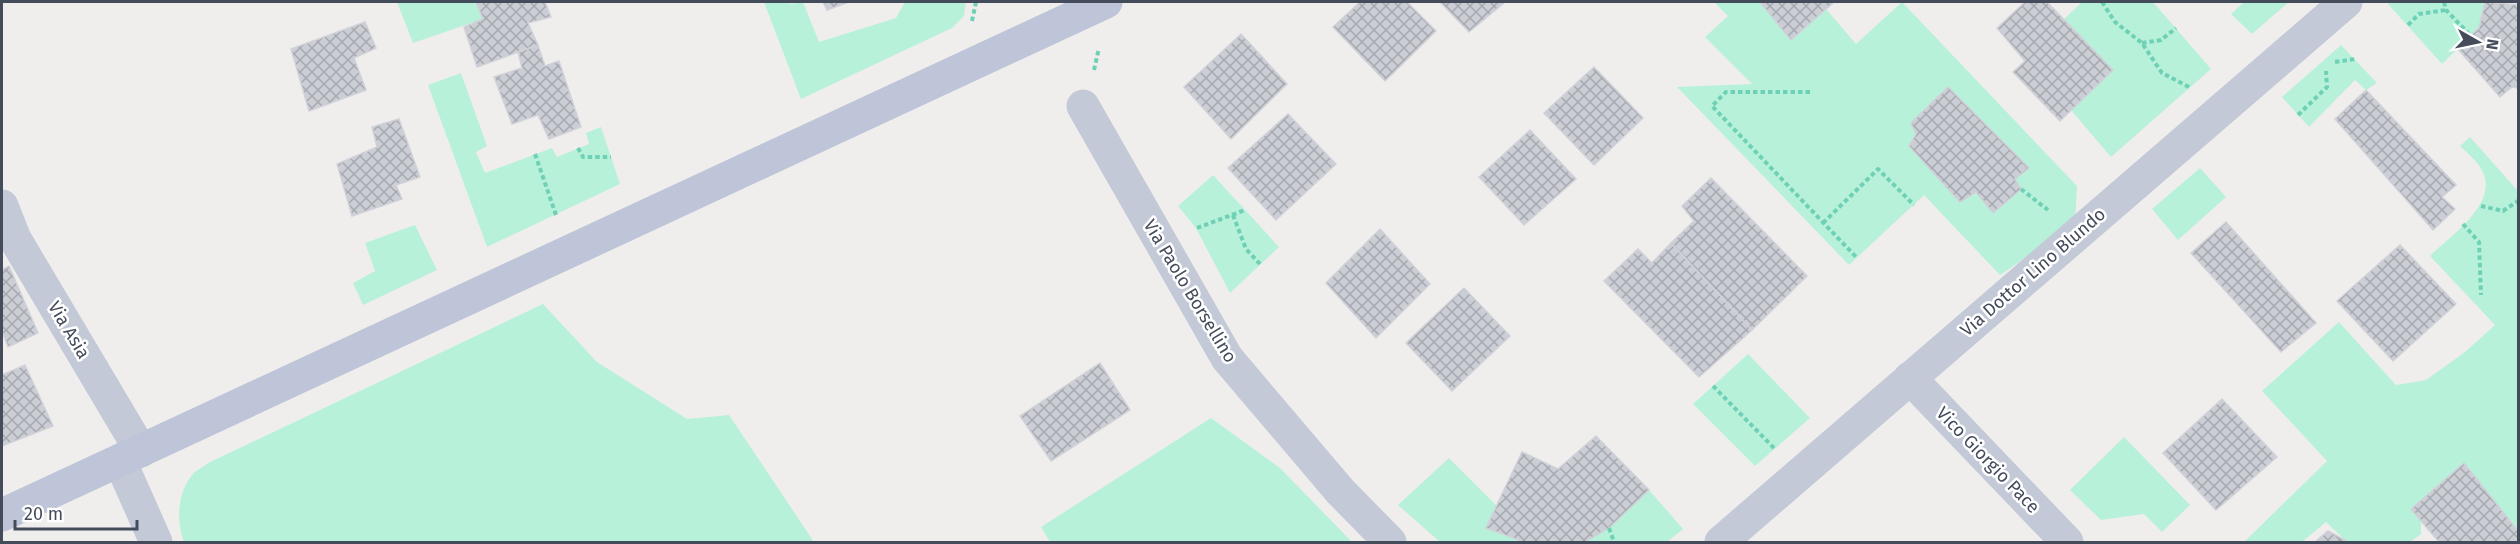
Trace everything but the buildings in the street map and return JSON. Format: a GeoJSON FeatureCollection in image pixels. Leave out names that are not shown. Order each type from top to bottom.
{"type":"FeatureCollection","features":[{"type":"Feature","properties":{"kind":"main road"},"geometry":{"type":"LineString","coordinates":[[2,515],[1106,2]]}},
{"type":"Feature","properties":{"kind":"street","name":"Via Dottor Lino Blundo"},"geometry":{"type":"LineString","coordinates":[[1721,543],[2346,2]]}},
{"type":"Feature","properties":{"kind":"street","name":"Via Paolo Borsellino"},"geometry":{"type":"LineString","coordinates":[[1083,106],[1227,358],[1340,491],[1390,543]]}},
{"type":"Feature","properties":{"kind":"street","name":"Via Asia"},"geometry":{"type":"LineString","coordinates":[[2,206],[8,242],[130,456],[156,543]]}},
{"type":"Feature","properties":{"kind":"street","name":"Vico Giorgio Pace"},"geometry":{"type":"LineString","coordinates":[[1910,378],[2067,543]]}},
{"type":"Feature","properties":{"kind":"path"},"geometry":{"type":"LineString","coordinates":[[2102,2],[2115,22],[2142,43],[2162,73],[2190,88]]}},
{"type":"Feature","properties":{"kind":"path"},"geometry":{"type":"LineString","coordinates":[[2444,2],[2446,10],[2471,36]]}},
{"type":"Feature","properties":{"kind":"path"},"geometry":{"type":"LineString","coordinates":[[2408,25],[2419,14],[2446,10]]}},
{"type":"Feature","properties":{"kind":"path"},"geometry":{"type":"LineString","coordinates":[[2142,43],[2161,40],[2176,27]]}},
{"type":"Feature","properties":{"kind":"path"},"geometry":{"type":"LineString","coordinates":[[1083,106],[1103,94],[1093,68],[1101,40]]}},
{"type":"Feature","properties":{"kind":"path"},"geometry":{"type":"LineString","coordinates":[[2325,59],[2341,63],[2355,59]]}},
{"type":"Feature","properties":{"kind":"path"},"geometry":{"type":"LineString","coordinates":[[2298,115],[2327,87],[2326,69]]}},
{"type":"Feature","properties":{"kind":"path"},"geometry":{"type":"LineString","coordinates":[[1810,92],[1726,92],[1712,106],[1857,258]]}},
{"type":"Feature","properties":{"kind":"path"},"geometry":{"type":"LineString","coordinates":[[578,148],[583,157],[611,157]]}},
{"type":"Feature","properties":{"kind":"path"},"geometry":{"type":"LineString","coordinates":[[535,154],[556,214]]}},
{"type":"Feature","properties":{"kind":"path"},"geometry":{"type":"LineString","coordinates":[[1823,223],[1878,169],[1914,205]]}},
{"type":"Feature","properties":{"kind":"path"},"geometry":{"type":"LineString","coordinates":[[2020,189],[2049,211],[2058,211]]}},
{"type":"Feature","properties":{"kind":"path"},"geometry":{"type":"LineString","coordinates":[[2481,206],[2503,211],[2518,201]]}},
{"type":"Feature","properties":{"kind":"path"},"geometry":{"type":"LineString","coordinates":[[1196,228],[1245,210]]}},
{"type":"Feature","properties":{"kind":"path"},"geometry":{"type":"LineString","coordinates":[[1233,215],[1246,249],[1260,264]]}},
{"type":"Feature","properties":{"kind":"path"},"geometry":{"type":"LineString","coordinates":[[2463,224],[2479,242],[2481,295]]}},
{"type":"Feature","properties":{"kind":"path"},"geometry":{"type":"LineString","coordinates":[[1713,386],[1774,449]]}},
{"type":"Feature","properties":{"kind":"path"},"geometry":{"type":"LineString","coordinates":[[1609,528],[1614,543]]}},
{"type":"Feature","properties":{"kind":"green space"},"geometry":{"type":"Polygon","coordinates":[[[397,2],[476,2],[483,19],[413,43],[397,2]]]}},
{"type":"Feature","properties":{"kind":"green space"},"geometry":{"type":"Polygon","coordinates":[[[764,2],[790,2],[791,4],[803,2],[819,42],[896,18],[905,2],[966,2],[964,16],[952,28],[801,99],[764,2]]]}},
{"type":"Feature","properties":{"kind":"green space"},"geometry":{"type":"Polygon","coordinates":[[[1714,2],[1760,2],[1791,40],[1826,9],[1856,44],[1902,2],[2077,186],[2075,224],[2000,275],[1924,195],[1849,265],[1677,87],[1752,84],[1705,37],[1728,16],[1714,2]]]}},
{"type":"Feature","properties":{"kind":"green space"},"geometry":{"type":"Polygon","coordinates":[[[2082,2],[2153,2],[2211,69],[2111,157],[2071,110],[2112,70],[2064,19],[2082,2]]]}},
{"type":"Feature","properties":{"kind":"green space"},"geometry":{"type":"Polygon","coordinates":[[[2244,2],[2289,2],[2252,34],[2231,14],[2244,2]]]}},
{"type":"Feature","properties":{"kind":"green space"},"geometry":{"type":"Polygon","coordinates":[[[2391,2],[2485,2],[2479,28],[2442,64],[2388,4],[2391,2]]]}},
{"type":"Feature","properties":{"kind":"green space"},"geometry":{"type":"Polygon","coordinates":[[[2341,45],[2377,83],[2366,90],[2355,80],[2309,127],[2282,97],[2341,45]]]}},
{"type":"Feature","properties":{"kind":"green space"},"geometry":{"type":"Polygon","coordinates":[[[461,73],[487,146],[476,152],[485,173],[552,148],[557,157],[589,144],[586,133],[601,127],[620,184],[487,247],[428,85],[461,73]]]}},
{"type":"Feature","properties":{"kind":"green space"},"geometry":{"type":"Polygon","coordinates":[[[2470,137],[2518,191],[2518,531],[2464,463],[2411,509],[2421,521],[2421,534],[2410,542],[2347,542],[2326,522],[2302,542],[2244,542],[2327,461],[2262,391],[2339,322],[2396,385],[2426,380],[2465,352],[2495,325],[2430,256],[2472,216],[2485,192],[2485,180],[2480,167],[2460,146],[2470,137]]]}},
{"type":"Feature","properties":{"kind":"green space"},"geometry":{"type":"Polygon","coordinates":[[[2200,168],[2226,197],[2178,240],[2152,209],[2200,168]]]}},
{"type":"Feature","properties":{"kind":"green space"},"geometry":{"type":"Polygon","coordinates":[[[1213,175],[1279,247],[1230,293],[1196,228],[1178,206],[1213,175]]]}},
{"type":"Feature","properties":{"kind":"green space"},"geometry":{"type":"Polygon","coordinates":[[[415,225],[437,270],[363,305],[353,283],[375,271],[365,243],[415,225]]]}},
{"type":"Feature","properties":{"kind":"green space"},"geometry":{"type":"Polygon","coordinates":[[[543,304],[597,362],[687,419],[729,415],[814,542],[184,542],[179,516],[181,498],[193,474],[208,463],[543,304]]]}},
{"type":"Feature","properties":{"kind":"green space"},"geometry":{"type":"Polygon","coordinates":[[[1748,354],[1810,418],[1755,466],[1693,404],[1748,354]]]}},
{"type":"Feature","properties":{"kind":"green space"},"geometry":{"type":"Polygon","coordinates":[[[1211,418],[1280,468],[1352,542],[1050,542],[1041,527],[1211,418]]]}},
{"type":"Feature","properties":{"kind":"green space"},"geometry":{"type":"Polygon","coordinates":[[[2124,437],[2190,505],[2162,532],[2144,514],[2101,520],[2070,490],[2124,437]]]}},
{"type":"Feature","properties":{"kind":"green space"},"geometry":{"type":"Polygon","coordinates":[[[1449,458],[1497,506],[1487,528],[1524,542],[1440,542],[1398,505],[1449,458]]]}},
{"type":"Feature","properties":{"kind":"green space"},"geometry":{"type":"Polygon","coordinates":[[[1649,490],[1683,529],[1667,542],[1585,542],[1609,528],[1649,490]]]}}]}
